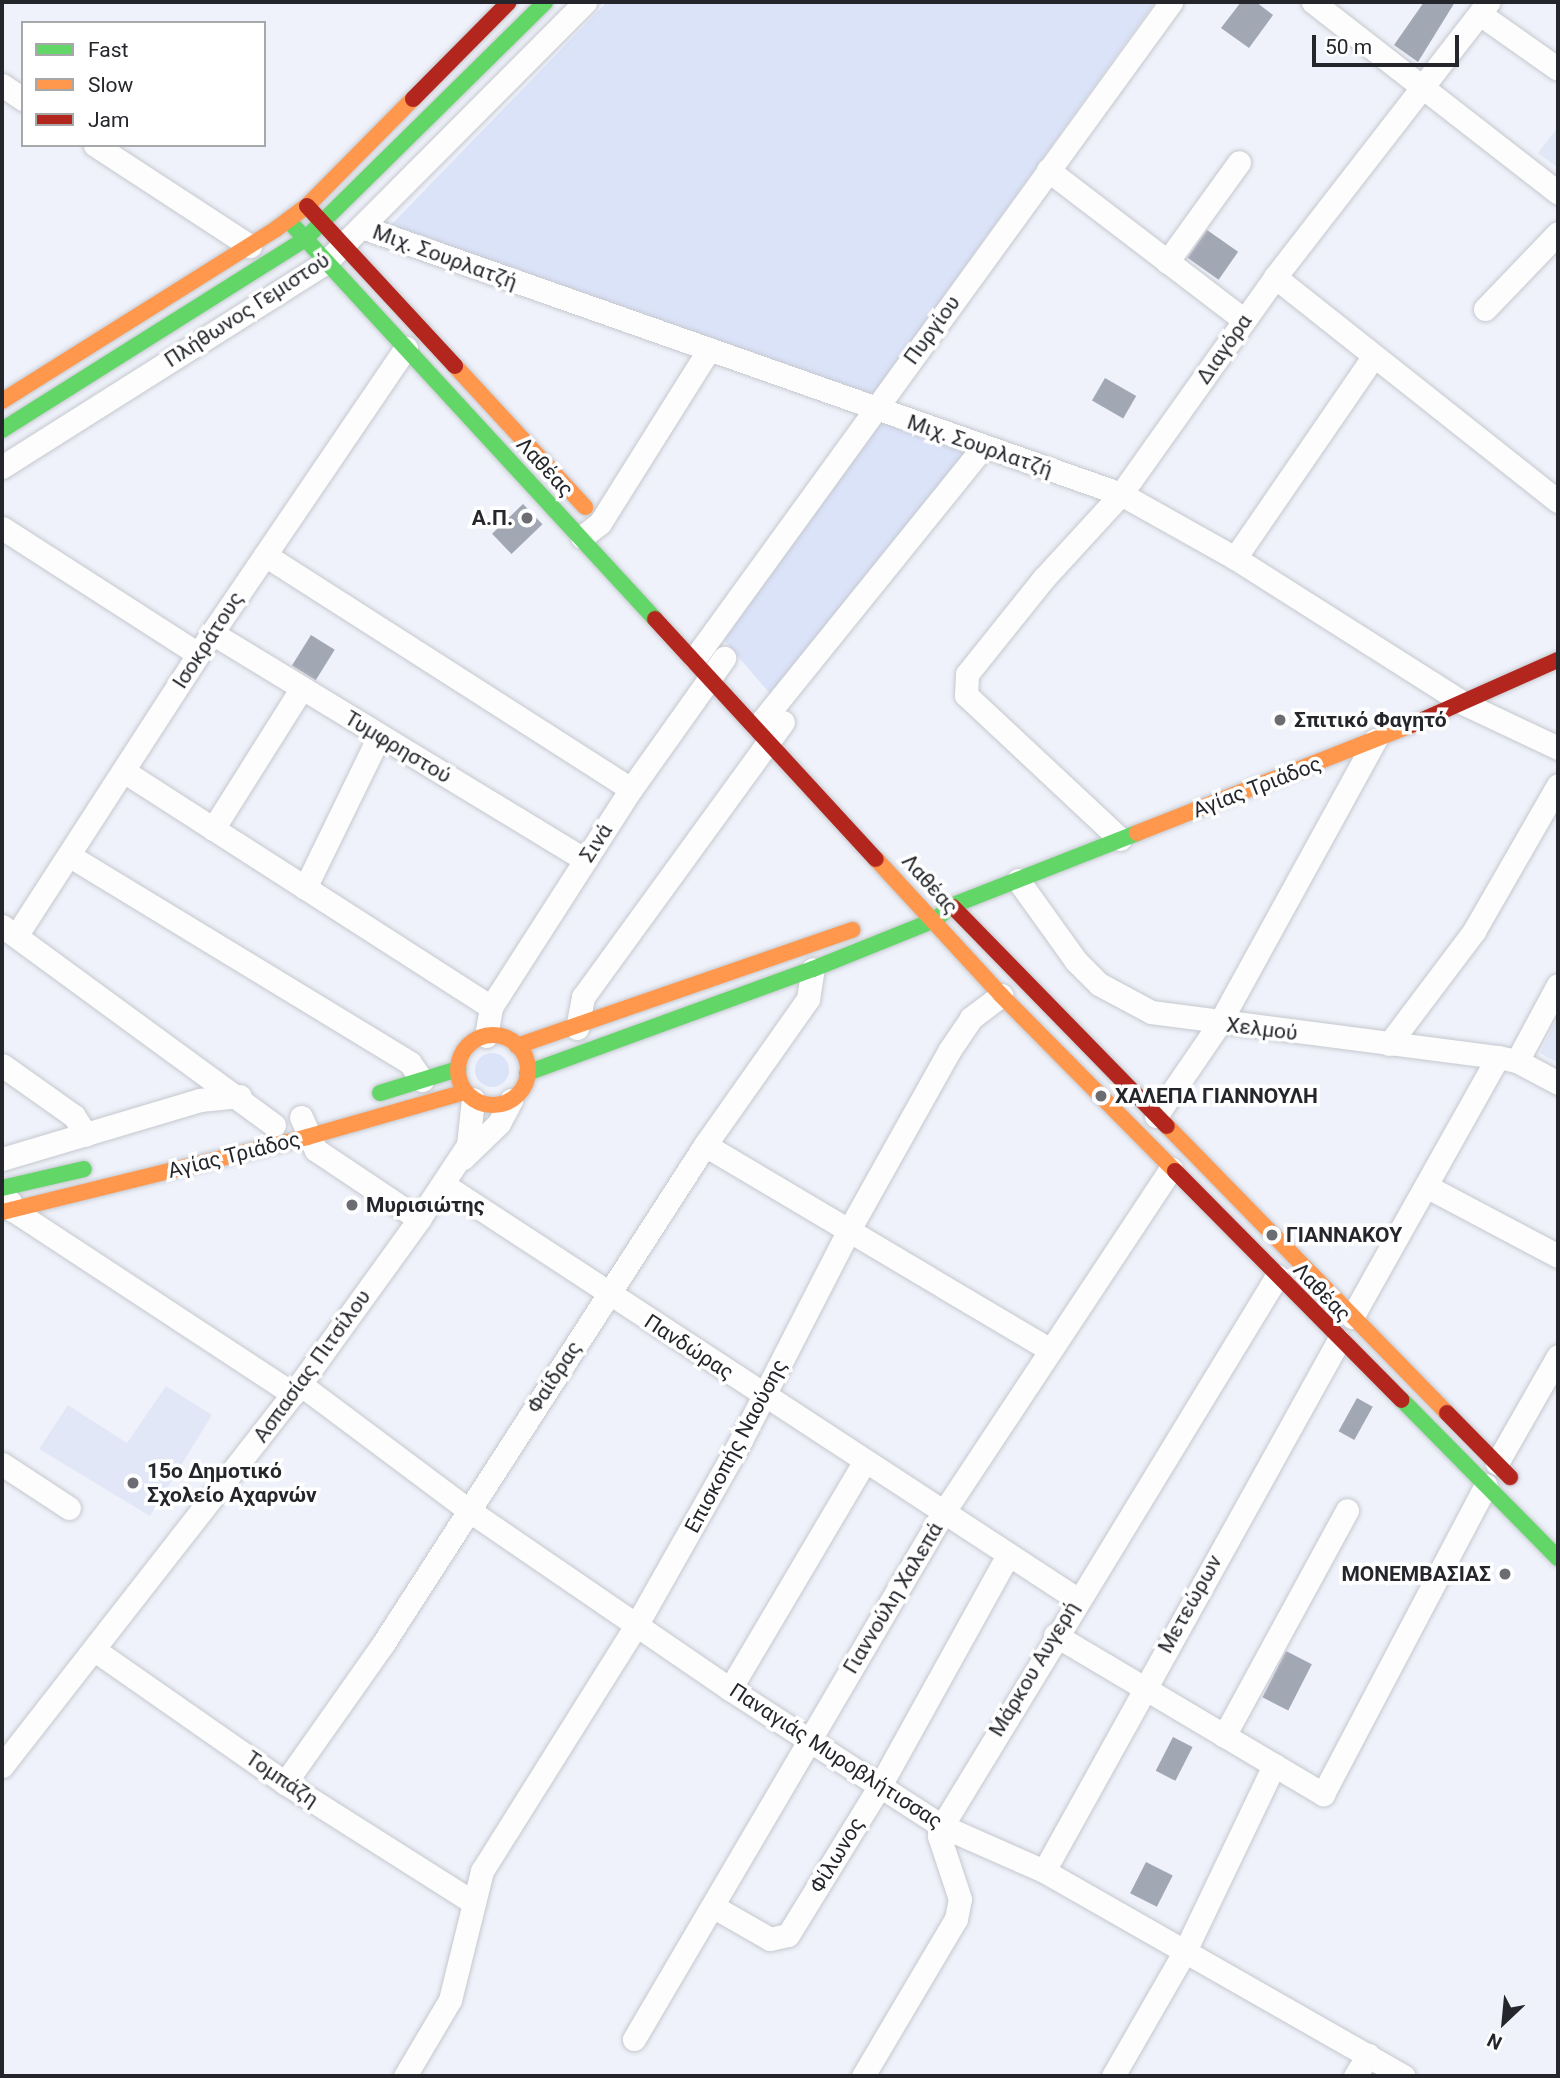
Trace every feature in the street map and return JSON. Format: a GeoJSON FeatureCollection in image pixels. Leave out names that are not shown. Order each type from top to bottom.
{"type":"FeatureCollection","features":[{"type":"Feature","properties":{"kind":"street"},"geometry":{"type":"LineString","coordinates":[[2,401],[250,246],[307,206],[509,2]]}},
{"type":"Feature","properties":{"kind":"street","name":"Πλήθωνος Γεμιστού"},"geometry":{"type":"LineString","coordinates":[[2,430],[305,239],[325,223],[545,2]]}},
{"type":"Feature","properties":{"kind":"street","name":"Πλήθωνος Γεμιστού"},"geometry":{"type":"LineString","coordinates":[[2,467],[326,261],[585,2]]}},
{"type":"Feature","properties":{"kind":"street","name":"Πυργίου"},"geometry":{"type":"LineString","coordinates":[[708,653],[875,410],[1171,2]]}},
{"type":"Feature","properties":{"kind":"street"},"geometry":{"type":"LineString","coordinates":[[1313,2],[1558,193]]}},
{"type":"Feature","properties":{"kind":"street"},"geometry":{"type":"LineString","coordinates":[[1484,8],[1558,69]]}},
{"type":"Feature","properties":{"kind":"street","name":"Διαγόρα"},"geometry":{"type":"LineString","coordinates":[[1120,839],[966,695],[967,674],[1044,578],[1121,494],[1275,277],[1484,8]]}},
{"type":"Feature","properties":{"kind":"street"},"geometry":{"type":"LineString","coordinates":[[2,85],[21,98]]}},
{"type":"Feature","properties":{"kind":"street"},"geometry":{"type":"LineString","coordinates":[[98,147],[250,246]]}},
{"type":"Feature","properties":{"kind":"street"},"geometry":{"type":"LineString","coordinates":[[1167,262],[1239,162]]}},
{"type":"Feature","properties":{"kind":"street"},"geometry":{"type":"LineString","coordinates":[[1048,170],[1244,320]]}},
{"type":"Feature","properties":{"kind":"street","name":"Λαθέας"},"geometry":{"type":"LineString","coordinates":[[307,206],[775,726],[920,905],[1001,995],[1558,1559]]}},
{"type":"Feature","properties":{"kind":"street","name":"Λαθέας"},"geometry":{"type":"LineString","coordinates":[[288,220],[406,348],[597,531]]}},
{"type":"Feature","properties":{"kind":"street","name":"Μιχ. Σουρλατζή"},"geometry":{"type":"LineString","coordinates":[[362,227],[875,410],[1121,494],[1235,558],[1465,704],[1558,748]]}},
{"type":"Feature","properties":{"kind":"street"},"geometry":{"type":"LineString","coordinates":[[1485,309],[1558,233]]}},
{"type":"Feature","properties":{"kind":"street"},"geometry":{"type":"LineString","coordinates":[[1275,277],[1556,496]]}},
{"type":"Feature","properties":{"kind":"street","name":"Ισοκράτους"},"geometry":{"type":"LineString","coordinates":[[9,931],[70,856],[198,654],[406,348]]}},
{"type":"Feature","properties":{"kind":"street"},"geometry":{"type":"LineString","coordinates":[[597,531],[708,351]]}},
{"type":"Feature","properties":{"kind":"street"},"geometry":{"type":"LineString","coordinates":[[1235,558],[1374,356]]}},
{"type":"Feature","properties":{"kind":"street"},"geometry":{"type":"LineString","coordinates":[[577,1028],[583,997],[775,726],[983,447]]}},
{"type":"Feature","properties":{"kind":"street"},"geometry":{"type":"LineString","coordinates":[[2,528],[198,654]]}},
{"type":"Feature","properties":{"kind":"street"},"geometry":{"type":"LineString","coordinates":[[265,555],[631,789]]}},
{"type":"Feature","properties":{"kind":"street","name":"Τυμφρηστού"},"geometry":{"type":"LineString","coordinates":[[212,633],[586,860]]}},
{"type":"Feature","properties":{"kind":"street","name":"Λαθέας"},"geometry":{"type":"LineString","coordinates":[[708,653],[740,675]]}},
{"type":"Feature","properties":{"kind":"street","name":"Σινά"},"geometry":{"type":"LineString","coordinates":[[486,1037],[491,1007],[631,789],[708,653]]}},
{"type":"Feature","properties":{"kind":"street","name":"Αγίας Τριάδος"},"geometry":{"type":"LineString","coordinates":[[896,915],[920,905],[951,905],[1018,880],[1465,704],[1558,660]]}},
{"type":"Feature","properties":{"kind":"street"},"geometry":{"type":"LineString","coordinates":[[213,829],[301,689]]}},
{"type":"Feature","properties":{"kind":"street","name":"Λαθέας"},"geometry":{"type":"LineString","coordinates":[[756,692],[775,726]]}},
{"type":"Feature","properties":{"kind":"street"},"geometry":{"type":"LineString","coordinates":[[305,888],[379,736]]}},
{"type":"Feature","properties":{"kind":"street"},"geometry":{"type":"LineString","coordinates":[[1156,1116],[1219,1024],[1375,740]]}},
{"type":"Feature","properties":{"kind":"street"},"geometry":{"type":"LineString","coordinates":[[125,772],[491,1007]]}},
{"type":"Feature","properties":{"kind":"street"},"geometry":{"type":"LineString","coordinates":[[1389,1044],[1474,931],[1558,785]]}},
{"type":"Feature","properties":{"kind":"street"},"geometry":{"type":"LineString","coordinates":[[70,856],[410,1063],[422,1080]]}},
{"type":"Feature","properties":{"kind":"street","name":"Χελμού"},"geometry":{"type":"LineString","coordinates":[[1018,880],[1076,961],[1098,984],[1151,1012],[1219,1024],[1508,1059],[1558,1083]]}},
{"type":"Feature","properties":{"kind":"street","name":"Λαθέας"},"geometry":{"type":"LineString","coordinates":[[938,891],[1523,1490]]}},
{"type":"Feature","properties":{"kind":"street","name":"Αγίας Τριάδος"},"geometry":{"type":"LineString","coordinates":[[527,1073],[813,969],[935,920],[951,905]]}},
{"type":"Feature","properties":{"kind":"street"},"geometry":{"type":"LineString","coordinates":[[517,1046],[577,1028],[874,922]]}},
{"type":"Feature","properties":{"kind":"street"},"geometry":{"type":"LineString","coordinates":[[9,931],[240,1096],[274,1125]]}},
{"type":"Feature","properties":{"kind":"street","name":"Φαίδρας"},"geometry":{"type":"LineString","coordinates":[[285,1783],[383,1644],[705,1145],[808,999],[813,969]]}},
{"type":"Feature","properties":{"kind":"street"},"geometry":{"type":"LineString","coordinates":[[1352,1317],[1426,1186],[1558,985]]}},
{"type":"Feature","properties":{"kind":"street","name":"Επισκοπής Ναούσης"},"geometry":{"type":"LineString","coordinates":[[405,2076],[450,2000],[471,1901],[482,1871],[637,1624],[764,1396],[849,1230],[949,1051],[971,1018],[1001,995]]}},
{"type":"Feature","properties":{"kind":"street"},"geometry":{"type":"LineString","coordinates":[[469,1095],[458,1069],[466,1048],[486,1037],[503,1037],[517,1046],[527,1073],[523,1088],[512,1100]]}},
{"type":"Feature","properties":{"kind":"street"},"geometry":{"type":"LineString","coordinates":[[2,1065],[74,1115],[86,1135]]}},
{"type":"Feature","properties":{"kind":"street"},"geometry":{"type":"LineString","coordinates":[[366,1097],[458,1069]]}},
{"type":"Feature","properties":{"kind":"street","name":"Αγίας Τριάδος"},"geometry":{"type":"LineString","coordinates":[[247,1131],[469,1095],[492,1105],[512,1100]]}},
{"type":"Feature","properties":{"kind":"street","name":"Ασπασίας Πιτσίλου"},"geometry":{"type":"LineString","coordinates":[[2,1766],[96,1651],[297,1389],[461,1159],[473,1128],[469,1095]]}},
{"type":"Feature","properties":{"kind":"street"},"geometry":{"type":"LineString","coordinates":[[2,1159],[200,1100],[240,1096]]}},
{"type":"Feature","properties":{"kind":"street","name":"Ασπασίας Πιτσίλου"},"geometry":{"type":"LineString","coordinates":[[461,1159],[488,1137],[512,1100]]}},
{"type":"Feature","properties":{"kind":"street"},"geometry":{"type":"LineString","coordinates":[[307,1123],[316,1150],[419,1219]]}},
{"type":"Feature","properties":{"kind":"street","name":"Αγίας Τριάδος"},"geometry":{"type":"LineString","coordinates":[[7,1211],[307,1123]]}},
{"type":"Feature","properties":{"kind":"street"},"geometry":{"type":"LineString","coordinates":[[705,1145],[1049,1349]]}},
{"type":"Feature","properties":{"kind":"street"},"geometry":{"type":"LineString","coordinates":[[7,1211],[3,1188],[99,1165]]}},
{"type":"Feature","properties":{"kind":"street","name":"Γιαννούλη Χαλεπά"},"geometry":{"type":"LineString","coordinates":[[634,2039],[943,1513],[1049,1349],[1171,1169]]}},
{"type":"Feature","properties":{"kind":"street","name":"Πανδώρας"},"geometry":{"type":"LineString","coordinates":[[443,1184],[1077,1599]]}},
{"type":"Feature","properties":{"kind":"street"},"geometry":{"type":"LineString","coordinates":[[1426,1186],[1558,1256]]}},
{"type":"Feature","properties":{"kind":"street","name":"Παναγιάς Μυροβλήτισσας"},"geometry":{"type":"LineString","coordinates":[[7,1211],[297,1389],[467,1510],[730,1689],[881,1784],[942,1826],[1044,1871],[1404,2076]]}},
{"type":"Feature","properties":{"kind":"street","name":"Μάρκου Αυγερή"},"geometry":{"type":"LineString","coordinates":[[942,1826],[1077,1599],[1277,1276]]}},
{"type":"Feature","properties":{"kind":"street","name":"Μετεώρων"},"geometry":{"type":"LineString","coordinates":[[1044,1871],[1143,1688],[1339,1340]]}},
{"type":"Feature","properties":{"kind":"street"},"geometry":{"type":"LineString","coordinates":[[1497,1464],[1558,1356]]}},
{"type":"Feature","properties":{"kind":"street"},"geometry":{"type":"LineString","coordinates":[[730,1689],[864,1462]]}},
{"type":"Feature","properties":{"kind":"street"},"geometry":{"type":"LineString","coordinates":[[2,1464],[69,1508]]}},
{"type":"Feature","properties":{"kind":"street"},"geometry":{"type":"LineString","coordinates":[[1055,1636],[1323,1794],[1486,1485]]}},
{"type":"Feature","properties":{"kind":"street"},"geometry":{"type":"LineString","coordinates":[[1224,1736],[1347,1510]]}},
{"type":"Feature","properties":{"kind":"street","name":"Φίλωνος"},"geometry":{"type":"LineString","coordinates":[[713,1907],[770,1939],[788,1935],[881,1784],[1008,1555]]}},
{"type":"Feature","properties":{"kind":"street","name":"Τομπάζη"},"geometry":{"type":"LineString","coordinates":[[96,1651],[285,1783],[471,1901]]}},
{"type":"Feature","properties":{"kind":"street"},"geometry":{"type":"LineString","coordinates":[[1113,2076],[1186,1950],[1274,1765]]}},
{"type":"Feature","properties":{"kind":"street"},"geometry":{"type":"LineString","coordinates":[[863,2076],[956,1919],[960,1899],[939,1836],[942,1826]]}},
{"type":"Feature","properties":{"kind":"street"},"geometry":{"type":"LineString","coordinates":[[1355,2076],[1368,2055]]}},
{"type":"Feature","properties":{"kind":"shaded area"},"geometry":{"type":"Polygon","coordinates":[[[607,2],[1155,2],[871,397],[389,227],[607,2]]]}},
{"type":"Feature","properties":{"kind":"shaded area"},"geometry":{"type":"Polygon","coordinates":[[[1558,127],[1558,168],[1538,153],[1558,127]]]}},
{"type":"Feature","properties":{"kind":"shaded area"},"geometry":{"type":"Polygon","coordinates":[[[879,422],[967,452],[772,696],[724,640],[879,422]]]}},
{"type":"Feature","properties":{"kind":"shaded area"},"geometry":{"type":"Polygon","coordinates":[[[1558,1016],[1558,1063],[1540,1053],[1558,1016]]]}},
{"type":"Feature","properties":{"kind":"shaded area"},"geometry":{"type":"Polygon","coordinates":[[[492,1053],[504,1058],[509,1070],[504,1082],[492,1087],[480,1082],[475,1070],[480,1058],[492,1053]]]}},
{"type":"Feature","properties":{"kind":"shaded area","name":"15ο Δημοτικό Σχολείο Αχαρνών"},"geometry":{"type":"Polygon","coordinates":[[[166,1386],[212,1415],[150,1516],[39,1449],[68,1405],[127,1443],[166,1386]]]}},
{"type":"Feature","properties":{"kind":"building"},"geometry":{"type":"Polygon","coordinates":[[[1241,2],[1256,2],[1273,15],[1249,48],[1221,28],[1241,2]]]}},
{"type":"Feature","properties":{"kind":"building"},"geometry":{"type":"Polygon","coordinates":[[[1424,2],[1455,2],[1418,62],[1394,45],[1424,2]]]}},
{"type":"Feature","properties":{"kind":"building"},"geometry":{"type":"Polygon","coordinates":[[[1207,230],[1238,252],[1219,280],[1187,258],[1207,230]]]}},
{"type":"Feature","properties":{"kind":"building"},"geometry":{"type":"Polygon","coordinates":[[[1105,378],[1136,396],[1123,419],[1092,401],[1105,378]]]}},
{"type":"Feature","properties":{"kind":"building"},"geometry":{"type":"Polygon","coordinates":[[[523,504],[542,524],[512,554],[492,534],[523,504]]]}},
{"type":"Feature","properties":{"kind":"building"},"geometry":{"type":"Polygon","coordinates":[[[311,635],[335,650],[316,680],[292,666],[311,635]]]}},
{"type":"Feature","properties":{"kind":"building"},"geometry":{"type":"Polygon","coordinates":[[[1357,1398],[1373,1407],[1354,1440],[1339,1431],[1357,1398]]]}},
{"type":"Feature","properties":{"kind":"building"},"geometry":{"type":"Polygon","coordinates":[[[1286,1651],[1312,1664],[1288,1710],[1262,1697],[1286,1651]]]}},
{"type":"Feature","properties":{"kind":"building"},"geometry":{"type":"Polygon","coordinates":[[[1173,1737],[1193,1747],[1175,1781],[1156,1771],[1173,1737]]]}},
{"type":"Feature","properties":{"kind":"building"},"geometry":{"type":"Polygon","coordinates":[[[1146,1862],[1173,1876],[1157,1907],[1130,1893],[1146,1862]]]}},
{"type":"Feature","properties":{"kind":"traffic: fast"},"geometry":{"type":"LineString","coordinates":[[2,430],[305,239],[545,2]]}},
{"type":"Feature","properties":{"kind":"traffic: fast"},"geometry":{"type":"LineString","coordinates":[[288,220],[655,619]]}},
{"type":"Feature","properties":{"kind":"traffic: fast"},"geometry":{"type":"LineString","coordinates":[[527,1073],[813,969],[935,920],[951,906],[1137,833]]}},
{"type":"Feature","properties":{"kind":"traffic: fast"},"geometry":{"type":"LineString","coordinates":[[380,1093],[458,1069]]}},
{"type":"Feature","properties":{"kind":"traffic: fast"},"geometry":{"type":"LineString","coordinates":[[2,1188],[84,1169]]}},
{"type":"Feature","properties":{"kind":"traffic: fast"},"geometry":{"type":"LineString","coordinates":[[1402,1400],[1558,1558]]}},
{"type":"Feature","properties":{"kind":"traffic: slow"},"geometry":{"type":"LineString","coordinates":[[2,401],[276,229],[307,206],[413,99]]}},
{"type":"Feature","properties":{"kind":"traffic: slow"},"geometry":{"type":"LineString","coordinates":[[455,366],[585,507]]}},
{"type":"Feature","properties":{"kind":"traffic: slow"},"geometry":{"type":"LineString","coordinates":[[1137,833],[1411,725]]}},
{"type":"Feature","properties":{"kind":"traffic: slow"},"geometry":{"type":"LineString","coordinates":[[876,859],[1001,995],[1175,1171]]}},
{"type":"Feature","properties":{"kind":"traffic: slow"},"geometry":{"type":"LineString","coordinates":[[517,1046],[852,930]]}},
{"type":"Feature","properties":{"kind":"traffic: slow"},"geometry":{"type":"LineString","coordinates":[[493,1035],[512,1041],[522,1051],[528,1070],[522,1089],[512,1099],[493,1105],[474,1099],[464,1089],[458,1070],[464,1051],[474,1041],[493,1035]]}},
{"type":"Feature","properties":{"kind":"traffic: slow"},"geometry":{"type":"LineString","coordinates":[[2,1212],[307,1137],[465,1092]]}},
{"type":"Feature","properties":{"kind":"traffic: slow"},"geometry":{"type":"LineString","coordinates":[[1167,1126],[1447,1413]]}},
{"type":"Feature","properties":{"kind":"traffic: jam"},"geometry":{"type":"LineString","coordinates":[[413,99],[509,2]]}},
{"type":"Feature","properties":{"kind":"traffic: jam"},"geometry":{"type":"LineString","coordinates":[[307,206],[455,366]]}},
{"type":"Feature","properties":{"kind":"traffic: jam"},"geometry":{"type":"LineString","coordinates":[[655,619],[876,859]]}},
{"type":"Feature","properties":{"kind":"traffic: jam"},"geometry":{"type":"LineString","coordinates":[[1411,725],[1558,660]]}},
{"type":"Feature","properties":{"kind":"traffic: jam"},"geometry":{"type":"LineString","coordinates":[[953,907],[1167,1126]]}},
{"type":"Feature","properties":{"kind":"traffic: jam"},"geometry":{"type":"LineString","coordinates":[[1175,1171],[1402,1400]]}},
{"type":"Feature","properties":{"kind":"traffic: jam"},"geometry":{"type":"LineString","coordinates":[[1447,1413],[1510,1477]]}},
{"type":"Feature","properties":{"kind":"place","name":"Α.Π."},"geometry":{"type":"Point","coordinates":[527,518]}},
{"type":"Feature","properties":{"kind":"place","name":"Σπιτικό Φαγητό"},"geometry":{"type":"Point","coordinates":[1280,720]}},
{"type":"Feature","properties":{"kind":"place","name":"ΧΑΛΕΠΑ ΓΙΑΝΝΟΥΛΗ"},"geometry":{"type":"Point","coordinates":[1101,1096]}},
{"type":"Feature","properties":{"kind":"place","name":"Μυρισιώτης"},"geometry":{"type":"Point","coordinates":[352,1205]}},
{"type":"Feature","properties":{"kind":"place","name":"ΓΙΑΝΝΑΚΟΥ"},"geometry":{"type":"Point","coordinates":[1272,1235]}},
{"type":"Feature","properties":{"kind":"place","name":"15ο Δημοτικό Σχολείο Αχαρνών"},"geometry":{"type":"Point","coordinates":[133,1483]}},
{"type":"Feature","properties":{"kind":"place","name":"ΜΟΝΕΜΒΑΣΙΑΣ"},"geometry":{"type":"Point","coordinates":[1505,1574]}}]}
